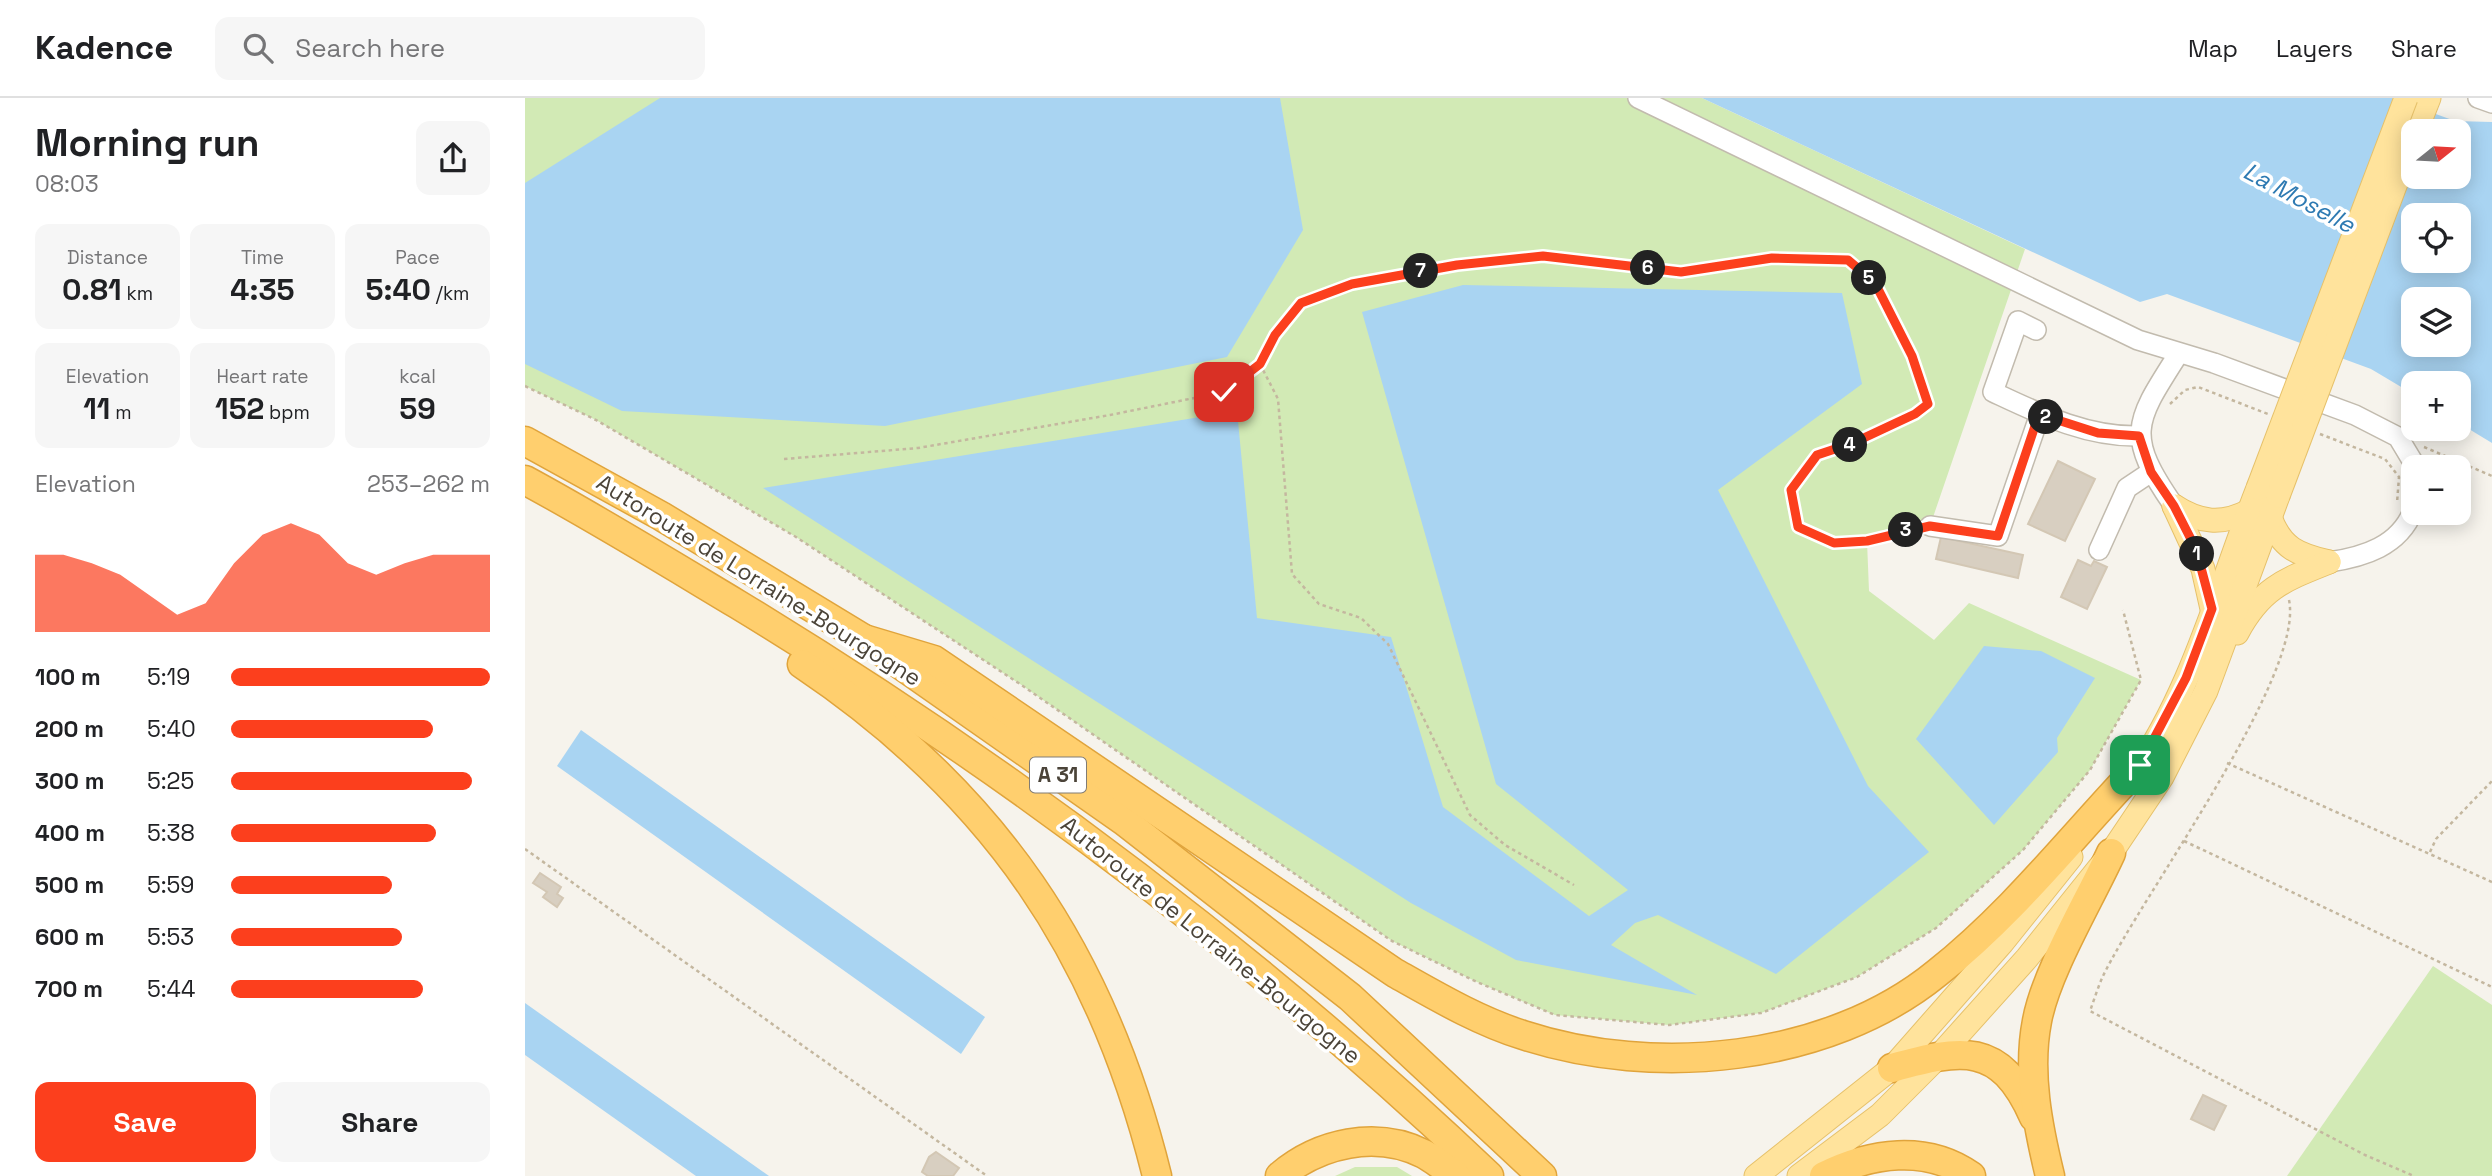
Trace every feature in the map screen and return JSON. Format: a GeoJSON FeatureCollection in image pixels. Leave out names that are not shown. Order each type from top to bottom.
{"type":"FeatureCollection","features":[{"type":"Feature","properties":{"kind":"highway","name":"Autoroute de Lorraine-Bourgogne"},"geometry":{"type":"LineString","coordinates":[[525,441],[672,523],[864,639],[1124,821],[1350,997],[1542,1176]]}},
{"type":"Feature","properties":{"kind":"highway","name":"Autoroute de Lorraine-Bourgogne"},"geometry":{"type":"LineString","coordinates":[[525,481],[636,543],[858,678],[1096,845],[1311,1015],[1489,1176]]}},
{"type":"Feature","properties":{"kind":"highway"},"geometry":{"type":"LineString","coordinates":[[636,543],[905,741],[960,796],[1015,859],[1067,939],[1104,1012],[1140,1108],[1157,1176]]}},
{"type":"Feature","properties":{"kind":"highway"},"geometry":{"type":"LineString","coordinates":[[864,639],[934,660],[1395,973],[1464,1012],[1522,1035],[1570,1049],[1629,1057],[1671,1059],[1767,1049],[1831,1029],[1891,1003],[1935,975],[1993,925],[2140,765]]}},
{"type":"Feature","properties":{"kind":"highway"},"geometry":{"type":"LineString","coordinates":[[2050,1176],[2039,1129],[2034,1075],[2037,1021],[2052,976],[2111,853]]}},
{"type":"Feature","properties":{"kind":"highway"},"geometry":{"type":"LineString","coordinates":[[1350,997],[1500,1114],[1564,1176]]}},
{"type":"Feature","properties":{"kind":"highway"},"geometry":{"type":"LineString","coordinates":[[1892,1068],[1940,1055],[1977,1055],[1996,1064],[2026,1099],[2039,1129]]}},
{"type":"Feature","properties":{"kind":"highway"},"geometry":{"type":"LineString","coordinates":[[1280,1176],[1319,1151],[1345,1143],[1373,1142],[1398,1145],[1424,1154],[1456,1176]]}},
{"type":"Feature","properties":{"kind":"highway"},"geometry":{"type":"LineString","coordinates":[[1824,1176],[1857,1162],[1884,1155],[1912,1155],[1940,1161],[1971,1176]]}},
{"type":"Feature","properties":{"kind":"main road"},"geometry":{"type":"LineString","coordinates":[[2206,691],[2264,503],[2406,98]]}},
{"type":"Feature","properties":{"kind":"main road"},"geometry":{"type":"LineString","coordinates":[[2420,119],[2428,98]]}},
{"type":"Feature","properties":{"kind":"main road"},"geometry":{"type":"LineString","coordinates":[[1756,1176],[1892,1068],[2043,895],[2140,765],[2186,678],[2212,609],[2264,503],[2401,167]]}},
{"type":"Feature","properties":{"kind":"main road"},"geometry":{"type":"LineString","coordinates":[[2174,506],[2187,515],[2211,522],[2226,520],[2264,503]]}},
{"type":"Feature","properties":{"kind":"main road"},"geometry":{"type":"LineString","coordinates":[[2264,503],[2280,540],[2290,550],[2329,562]]}},
{"type":"Feature","properties":{"kind":"main road"},"geometry":{"type":"LineString","coordinates":[[2174,506],[2203,569],[2212,609]]}},
{"type":"Feature","properties":{"kind":"main road"},"geometry":{"type":"LineString","coordinates":[[1799,1176],[1880,1115],[1940,1055],[2027,958],[2111,853],[2162,777],[2248,612],[2262,595],[2283,580],[2329,562]]}},
{"type":"Feature","properties":{"kind":"street"},"geometry":{"type":"LineString","coordinates":[[1638,98],[2138,340],[2355,415],[2398,437],[2410,455]]}},
{"type":"Feature","properties":{"kind":"street"},"geometry":{"type":"LineString","coordinates":[[2478,98],[2492,103]]}},
{"type":"Feature","properties":{"kind":"street"},"geometry":{"type":"LineString","coordinates":[[2036,330],[2018,321],[1993,392],[2039,414],[2098,433],[2139,436]]}},
{"type":"Feature","properties":{"kind":"street"},"geometry":{"type":"LineString","coordinates":[[2174,506],[2151,472],[2139,436],[2152,394],[2179,353]]}},
{"type":"Feature","properties":{"kind":"street"},"geometry":{"type":"LineString","coordinates":[[1930,526],[1998,536],[2039,414]]}},
{"type":"Feature","properties":{"kind":"street"},"geometry":{"type":"LineString","coordinates":[[2099,550],[2127,488],[2151,472]]}},
{"type":"Feature","properties":{"kind":"street"},"geometry":{"type":"LineString","coordinates":[[2329,562],[2360,555],[2388,543],[2405,525]]}},
{"type":"Feature","properties":{"kind":"path"},"geometry":{"type":"LineString","coordinates":[[784,459],[918,448],[1110,415],[1224,392],[1260,364],[1275,335],[1301,303],[1352,284],[1418,272],[1543,256],[1681,272],[1772,258],[1848,260],[1875,283],[1912,356],[1928,404],[1915,414],[1853,443],[1817,455],[1791,490],[1798,527],[1834,543],[1867,541],[1930,526]]}},
{"type":"Feature","properties":{"kind":"path"},"geometry":{"type":"LineString","coordinates":[[1260,364],[1278,399],[1292,574],[1319,604],[1361,618],[1388,644],[1470,815],[1505,845],[1574,885]]}},
{"type":"Feature","properties":{"kind":"path"},"geometry":{"type":"LineString","coordinates":[[525,386],[596,420],[796,537],[1020,684],[1392,941],[1477,982],[1555,1015],[1669,1026],[1761,1013],[1857,978],[1936,928],[2022,850],[2090,770],[2141,680],[2123,610]]}},
{"type":"Feature","properties":{"kind":"path"},"geometry":{"type":"LineString","coordinates":[[2168,406],[2185,390],[2198,387],[2270,415]]}},
{"type":"Feature","properties":{"kind":"path"},"geometry":{"type":"LineString","coordinates":[[2319,434],[2385,459],[2395,468],[2400,489],[2391,514]]}},
{"type":"Feature","properties":{"kind":"path"},"geometry":{"type":"LineString","coordinates":[[2407,448],[2425,447],[2492,475]]}},
{"type":"Feature","properties":{"kind":"path"},"geometry":{"type":"LineString","coordinates":[[2283,580],[2290,604],[2290,625],[2282,656],[2184,842],[2103,975],[2089,1011],[2365,1155],[2414,1176]]}},
{"type":"Feature","properties":{"kind":"path"},"geometry":{"type":"LineString","coordinates":[[2227,763],[2492,881]]}},
{"type":"Feature","properties":{"kind":"path"},"geometry":{"type":"LineString","coordinates":[[2430,853],[2436,839],[2492,781]]}},
{"type":"Feature","properties":{"kind":"path"},"geometry":{"type":"LineString","coordinates":[[2184,842],[2492,987]]}},
{"type":"Feature","properties":{"kind":"path"},"geometry":{"type":"LineString","coordinates":[[525,849],[986,1176]]}},
{"type":"Feature","properties":{"kind":"green space"},"geometry":{"type":"Polygon","coordinates":[[[525,98],[1702,98],[2025,249],[1930,526],[1867,541],[1869,591],[1934,640],[1969,603],[2141,680],[2090,770],[2023,850],[1936,928],[1857,977],[1761,1013],[1669,1025],[1555,1015],[1477,982],[1392,941],[1020,684],[796,537],[596,420],[525,386],[525,98]]]}},
{"type":"Feature","properties":{"kind":"green space"},"geometry":{"type":"Polygon","coordinates":[[[2433,966],[2492,1005],[2492,1176],[2287,1176],[2433,966]]]}},
{"type":"Feature","properties":{"kind":"green space"},"geometry":{"type":"Polygon","coordinates":[[[1355,1167],[1397,1167],[1412,1176],[1335,1176],[1355,1167]]]}},
{"type":"Feature","properties":{"kind":"water"},"geometry":{"type":"Polygon","coordinates":[[[660,98],[1280,98],[1303,230],[1227,357],[885,426],[622,411],[525,364],[525,183],[660,98]]]}},
{"type":"Feature","properties":{"kind":"water","name":"La Moselle"},"geometry":{"type":"Polygon","coordinates":[[[1702,98],[2392,98],[2450,119],[2401,119],[2401,189],[2471,189],[2471,121],[2492,122],[2492,443],[2471,430],[2471,371],[2401,371],[2401,387],[2371,369],[2167,294],[2140,302],[1702,98]]]}},
{"type":"Feature","properties":{"kind":"water"},"geometry":{"type":"Polygon","coordinates":[[[1463,285],[1842,293],[1862,384],[1718,490],[1868,786],[1929,852],[1776,974],[1658,915],[1635,923],[1611,945],[1697,995],[1516,960],[1411,903],[763,488],[1237,411],[1257,618],[1391,637],[1443,807],[1589,916],[1628,890],[1496,784],[1362,312],[1463,285]]]}},
{"type":"Feature","properties":{"kind":"water"},"geometry":{"type":"Polygon","coordinates":[[[1984,646],[2041,651],[2095,678],[2057,738],[2058,752],[1994,825],[1916,739],[1984,646]]]}},
{"type":"Feature","properties":{"kind":"water"},"geometry":{"type":"Polygon","coordinates":[[[581,730],[985,1017],[961,1054],[557,766],[581,730]]]}},
{"type":"Feature","properties":{"kind":"water"},"geometry":{"type":"Polygon","coordinates":[[[525,1003],[769,1176],[696,1176],[525,1055],[525,1003]]]}},
{"type":"Feature","properties":{"kind":"building"},"geometry":{"type":"Polygon","coordinates":[[[2058,461],[2095,479],[2065,541],[2028,524],[2058,461]]]}},
{"type":"Feature","properties":{"kind":"building"},"geometry":{"type":"Polygon","coordinates":[[[1941,537],[2023,555],[2018,578],[1936,559],[1941,537]]]}},
{"type":"Feature","properties":{"kind":"building"},"geometry":{"type":"Polygon","coordinates":[[[2078,560],[2091,566],[2094,561],[2107,567],[2087,609],[2061,597],[2078,560]]]}},
{"type":"Feature","properties":{"kind":"building"},"geometry":{"type":"Polygon","coordinates":[[[540,873],[561,887],[557,894],[563,898],[557,907],[543,897],[547,892],[533,883],[540,873]]]}},
{"type":"Feature","properties":{"kind":"building"},"geometry":{"type":"Polygon","coordinates":[[[2203,1095],[2226,1106],[2214,1130],[2191,1119],[2203,1095]]]}},
{"type":"Feature","properties":{"kind":"building"},"geometry":{"type":"Polygon","coordinates":[[[936,1152],[959,1168],[953,1176],[928,1176],[922,1172],[929,1157],[936,1152]]]}},
{"type":"Feature","properties":{"kind":"route"},"geometry":{"type":"LineString","coordinates":[[1224,392],[1260,364],[1275,335],[1301,303],[1352,284],[1457,265],[1543,256],[1681,272],[1772,258],[1848,260],[1875,283],[1912,356],[1928,404],[1915,414],[1853,443],[1817,455],[1791,490],[1798,527],[1834,543],[1867,541],[1930,526],[1998,536],[2039,414],[2060,423],[2098,433],[2139,436],[2151,472],[2174,506],[2196,549],[2212,609],[2186,678],[2140,765]]}}]}
